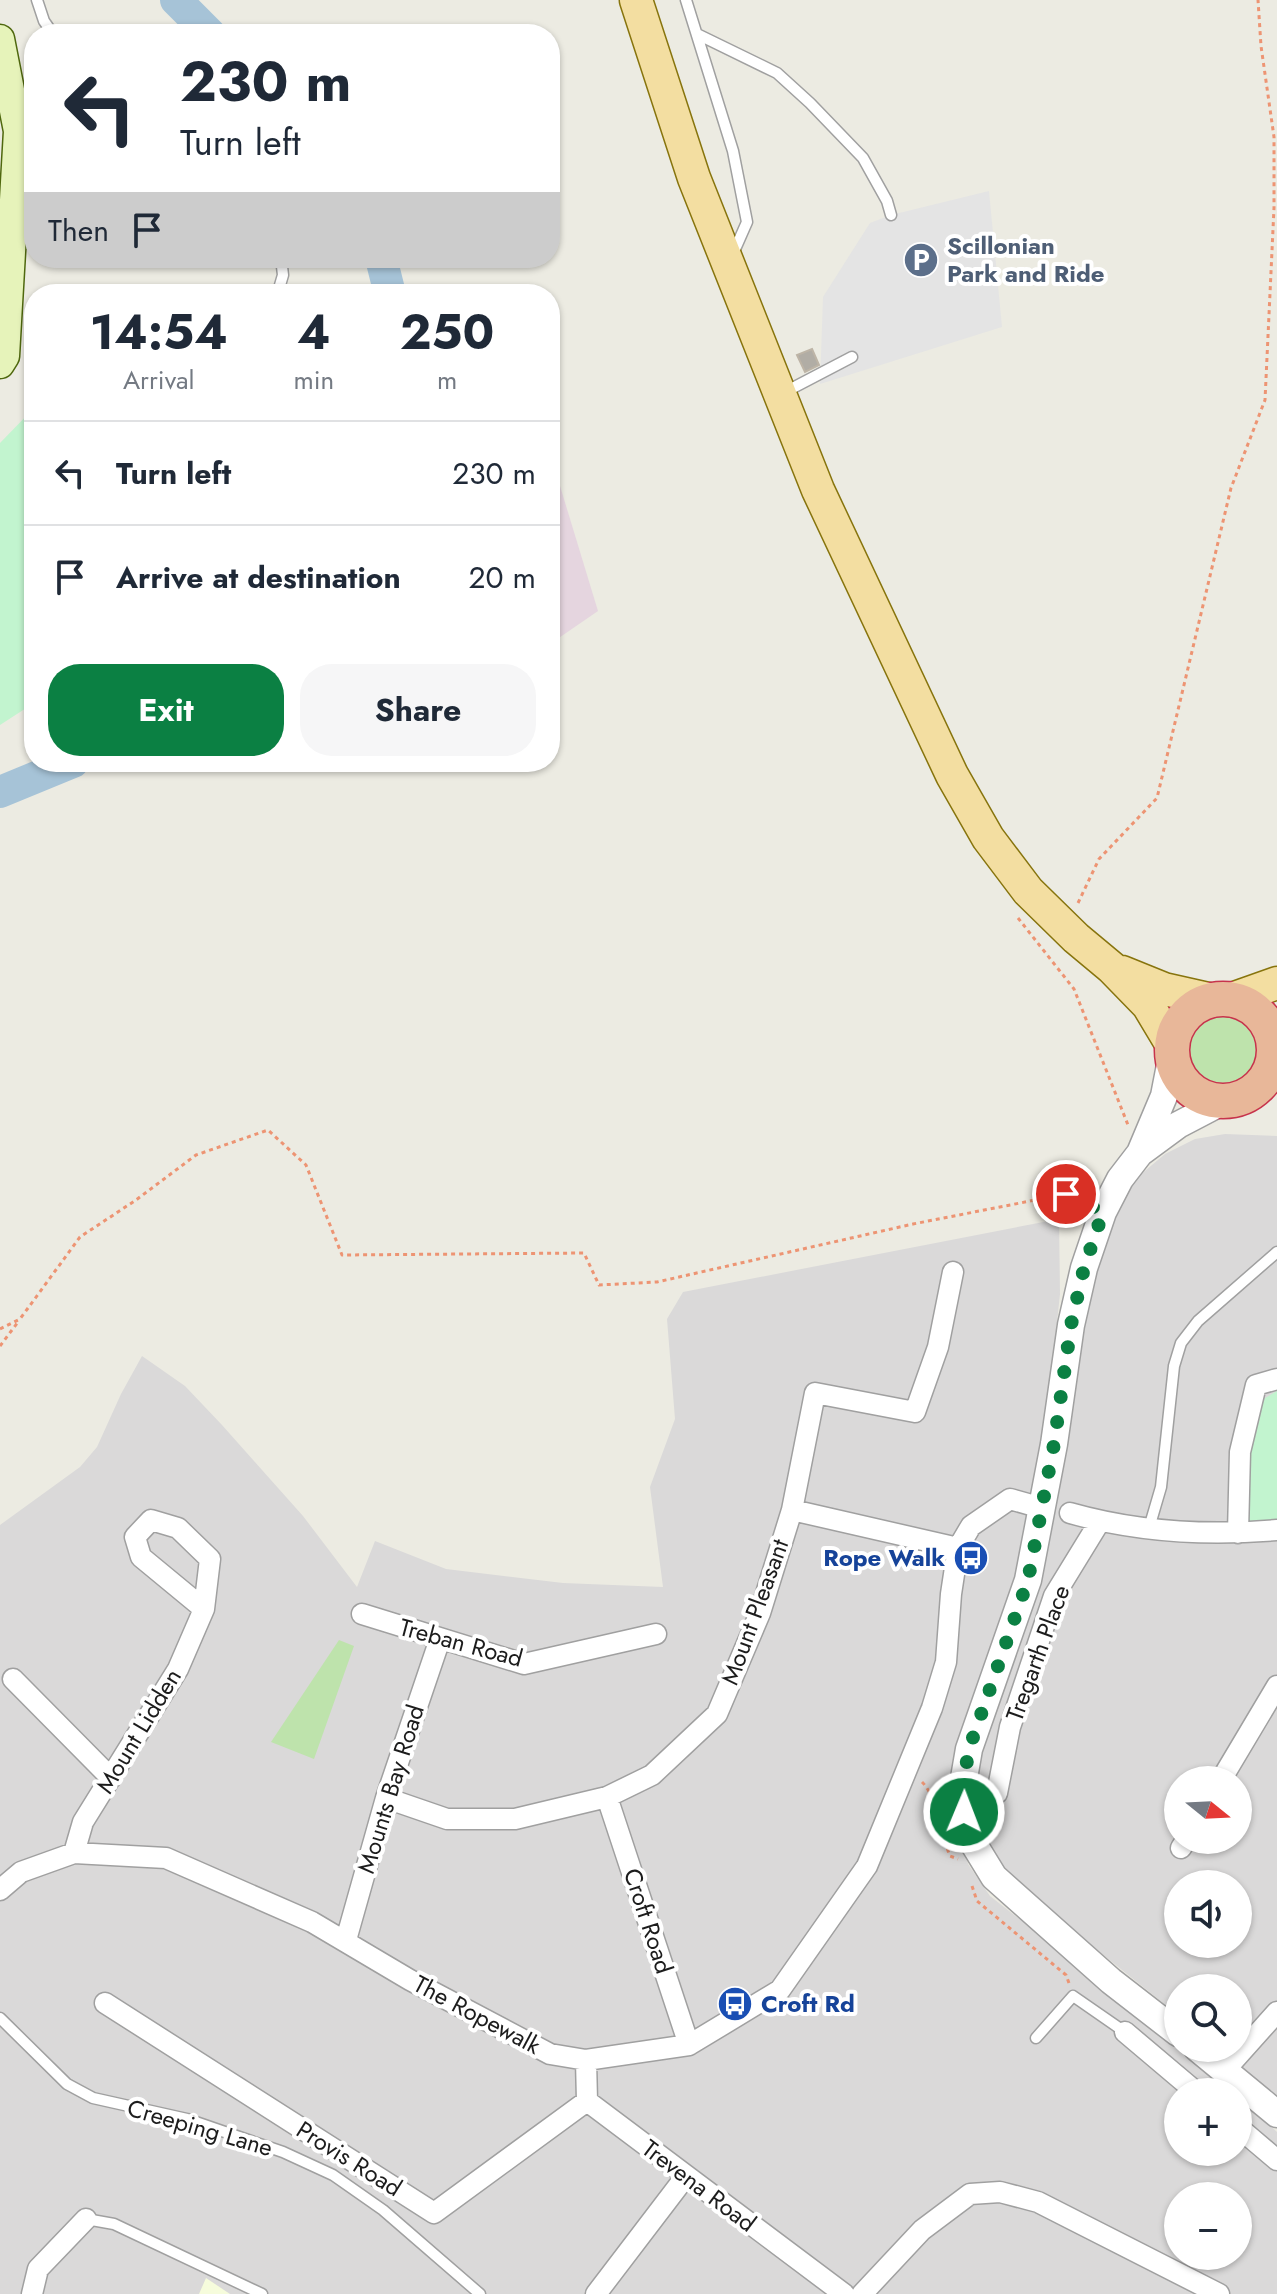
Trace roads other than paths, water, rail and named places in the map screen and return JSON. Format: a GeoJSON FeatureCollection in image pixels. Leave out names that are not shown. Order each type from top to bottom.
{"type":"FeatureCollection","features":[{"type":"Feature","properties":{"kind":"highway"},"geometry":{"type":"LineString","coordinates":[[1231,1100],[1257,1089],[1268,1074],[1275,1042],[1267,1024],[1257,1012],[1244,1003],[1221,1000],[1198,1006],[1185,1016],[1176,1030],[1172,1050],[1179,1077],[1190,1090],[1205,1098],[1277,1105]]}},
{"type":"Feature","properties":{"kind":"main road"},"geometry":{"type":"LineString","coordinates":[[636,0],[694,178],[818,490],[952,775],[988,838],[1028,891],[1150,1007],[1172,1050]]}},
{"type":"Feature","properties":{"kind":"main road"},"geometry":{"type":"LineString","coordinates":[[0,39],[20,200],[5,356],[0,364]]}},
{"type":"Feature","properties":{"kind":"main road"},"geometry":{"type":"LineString","coordinates":[[1112,968],[1164,989],[1221,1000],[1277,983]]}},
{"type":"Feature","properties":{"kind":"street"},"geometry":{"type":"LineString","coordinates":[[1164,2022],[1111,1981],[994,1877],[978,1874],[975,1846],[964,1812],[963,1784],[969,1749],[1028,1580],[1071,1325],[1084,1268],[1103,1212],[1120,1179],[1140,1153],[1164,1096],[1172,1050]]}},
{"type":"Feature","properties":{"kind":"street"},"geometry":{"type":"LineString","coordinates":[[1140,1153],[1178,1125],[1231,1100]]}},
{"type":"Feature","properties":{"kind":"street","name":"Mount Pleasant"},"geometry":{"type":"LineString","coordinates":[[386,1798],[447,1819],[515,1819],[607,1797],[652,1775],[717,1714],[760,1613],[792,1510],[815,1393],[915,1412],[938,1347],[953,1272]]}},
{"type":"Feature","properties":{"kind":"street"},"geometry":{"type":"LineString","coordinates":[[1238,1533],[1240,1452],[1256,1385],[1277,1379]]}},
{"type":"Feature","properties":{"kind":"street"},"geometry":{"type":"LineString","coordinates":[[792,1510],[958,1548],[971,1526],[1010,1499],[1042,1508]]}},
{"type":"Feature","properties":{"kind":"street"},"geometry":{"type":"LineString","coordinates":[[1070,1513],[1100,1521],[1174,1532],[1277,1530]]}},
{"type":"Feature","properties":{"kind":"street","name":"Tregarth Place"},"geometry":{"type":"LineString","coordinates":[[997,1793],[1010,1727],[1054,1596],[1100,1521]]}},
{"type":"Feature","properties":{"kind":"street","name":"The Ropewalk"},"geometry":{"type":"LineString","coordinates":[[74,1853],[166,1858],[227,1883],[346,1940],[410,1980],[550,2054],[586,2060],[689,2045],[780,1990],[867,1866],[932,1708],[946,1662],[958,1548]]}},
{"type":"Feature","properties":{"kind":"street","name":"Mount Lidden"},"geometry":{"type":"LineString","coordinates":[[74,1853],[83,1822],[178,1669],[204,1609]]}},
{"type":"Feature","properties":{"kind":"street","name":"Treban Road"},"geometry":{"type":"LineString","coordinates":[[362,1614],[524,1664],[656,1634]]}},
{"type":"Feature","properties":{"kind":"street","name":"Mounts Bay Road"},"geometry":{"type":"LineString","coordinates":[[346,1940],[386,1798],[440,1639]]}},
{"type":"Feature","properties":{"kind":"street"},"geometry":{"type":"LineString","coordinates":[[13,1679],[111,1778]]}},
{"type":"Feature","properties":{"kind":"street"},"geometry":{"type":"LineString","coordinates":[[1229,1766],[1277,1686]]}},
{"type":"Feature","properties":{"kind":"street","name":"Croft Road"},"geometry":{"type":"LineString","coordinates":[[607,1797],[689,2045]]}},
{"type":"Feature","properties":{"kind":"street"},"geometry":{"type":"LineString","coordinates":[[0,1890],[21,1872],[74,1853]]}},
{"type":"Feature","properties":{"kind":"street","name":"Provis Road"},"geometry":{"type":"LineString","coordinates":[[105,2003],[434,2213],[587,2101]]}},
{"type":"Feature","properties":{"kind":"street"},"geometry":{"type":"LineString","coordinates":[[1225,2070],[1277,2012]]}},
{"type":"Feature","properties":{"kind":"street"},"geometry":{"type":"LineString","coordinates":[[1125,2032],[1179,2078]]}},
{"type":"Feature","properties":{"kind":"street"},"geometry":{"type":"LineString","coordinates":[[586,2060],[587,2101]]}},
{"type":"Feature","properties":{"kind":"street"},"geometry":{"type":"LineString","coordinates":[[1215,2062],[1277,2114]]}},
{"type":"Feature","properties":{"kind":"street","name":"Trevena Road"},"geometry":{"type":"LineString","coordinates":[[587,2101],[844,2294]]}},
{"type":"Feature","properties":{"kind":"street"},"geometry":{"type":"LineString","coordinates":[[1252,2139],[1277,2160]]}},
{"type":"Feature","properties":{"kind":"street"},"geometry":{"type":"LineString","coordinates":[[596,2294],[686,2176]]}},
{"type":"Feature","properties":{"kind":"street"},"geometry":{"type":"LineString","coordinates":[[862,2294],[922,2230],[970,2194],[1000,2192],[1038,2202],[1219,2294]]}},
{"type":"Feature","properties":{"kind":"street"},"geometry":{"type":"LineString","coordinates":[[32,2294],[38,2269],[86,2219]]}},
{"type":"Feature","properties":{"kind":"lane"},"geometry":{"type":"LineString","coordinates":[[37,0],[46,24]]}},
{"type":"Feature","properties":{"kind":"lane"},"geometry":{"type":"LineString","coordinates":[[686,0],[733,151],[747,222],[728,266]]}},
{"type":"Feature","properties":{"kind":"lane"},"geometry":{"type":"LineString","coordinates":[[697,34],[777,73],[810,103],[863,158],[887,201],[891,215]]}},
{"type":"Feature","properties":{"kind":"lane"},"geometry":{"type":"LineString","coordinates":[[780,395],[852,357]]}},
{"type":"Feature","properties":{"kind":"lane"},"geometry":{"type":"LineString","coordinates":[[1149,1528],[1161,1487],[1174,1366],[1181,1343],[1198,1321],[1277,1252]]}},
{"type":"Feature","properties":{"kind":"lane"},"geometry":{"type":"LineString","coordinates":[[1036,2038],[1073,1996],[1125,2032]]}},
{"type":"Feature","properties":{"kind":"lane","name":"Creeping Lane"},"geometry":{"type":"LineString","coordinates":[[0,2018],[67,2084],[93,2098],[187,2119],[283,2152],[333,2175],[383,2210],[480,2294]]}},
{"type":"Feature","properties":{"kind":"lane"},"geometry":{"type":"LineString","coordinates":[[86,2219],[114,2224],[262,2294]]}},
{"type":"Feature","properties":{"kind":"waterway"},"geometry":{"type":"LineString","coordinates":[[176,0],[200,24]]}},
{"type":"Feature","properties":{"kind":"waterway"},"geometry":{"type":"LineString","coordinates":[[384,268],[388,284]]}},
{"type":"Feature","properties":{"kind":"waterway"},"geometry":{"type":"LineString","coordinates":[[0,792],[49,772]]}},
{"type":"Feature","properties":{"kind":"place","name":"Scillonian Park and Ride"},"geometry":{"type":"Point","coordinates":[921,260]}},
{"type":"Feature","properties":{"kind":"place","name":"Rope Walk"},"geometry":{"type":"Point","coordinates":[971,1558]}},
{"type":"Feature","properties":{"kind":"place","name":"Croft Rd"},"geometry":{"type":"Point","coordinates":[735,2004]}}]}
